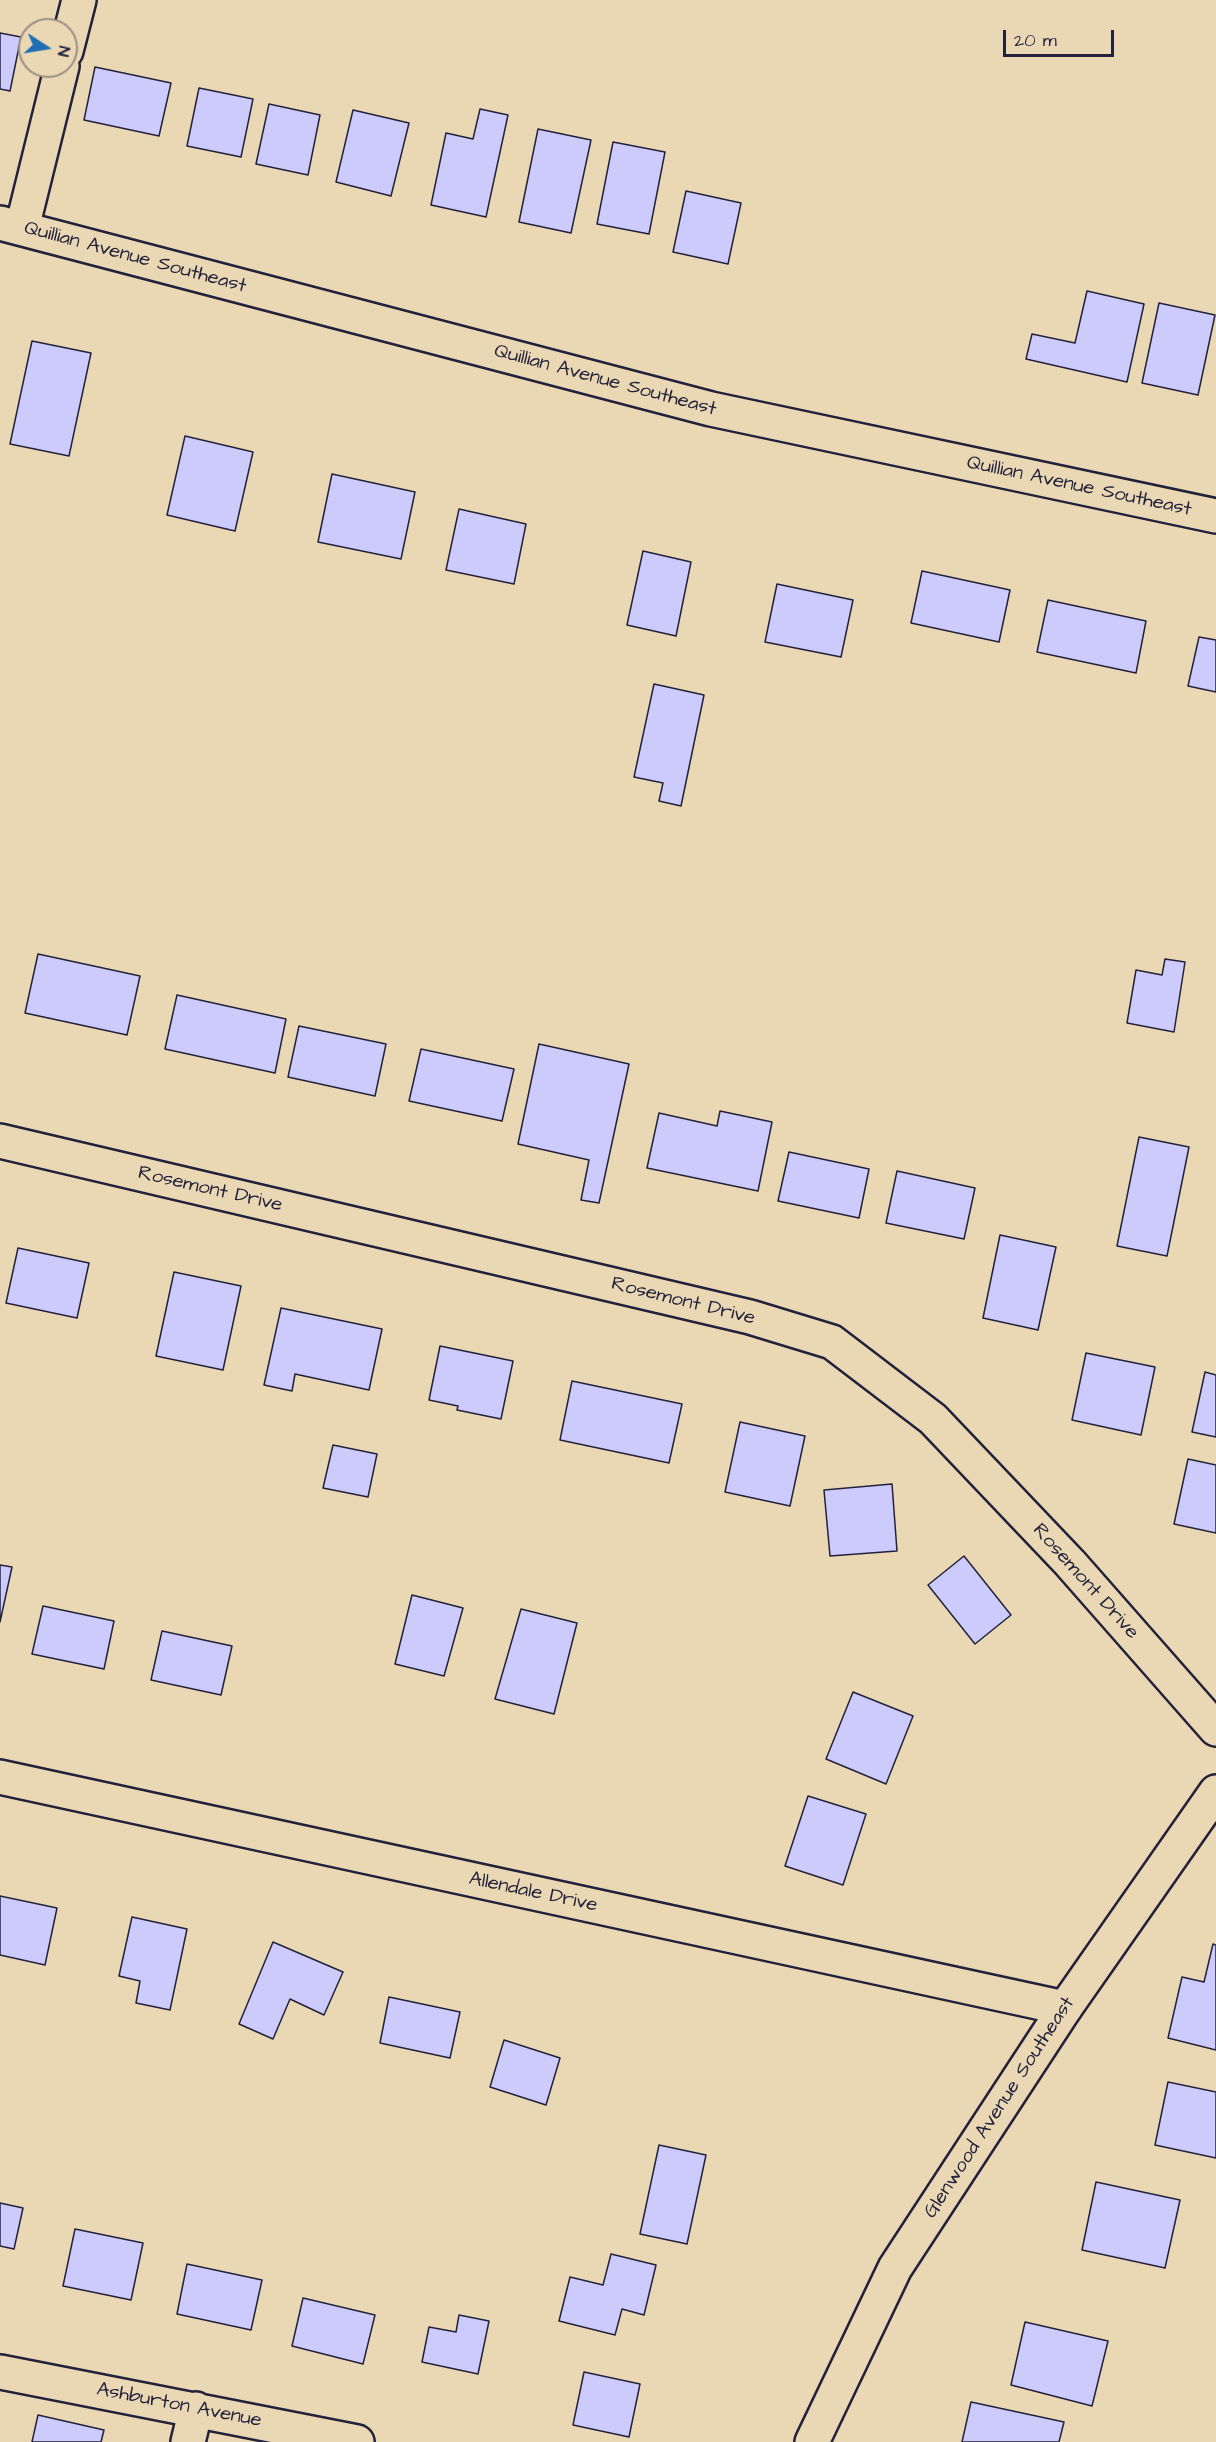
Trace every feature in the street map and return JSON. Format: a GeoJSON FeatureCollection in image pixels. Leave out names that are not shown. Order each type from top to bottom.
{"type":"FeatureCollection","features":[{"type":"Feature","properties":{"kind":"street"},"geometry":{"type":"LineString","coordinates":[[74,18],[79,0]]}},
{"type":"Feature","properties":{"kind":"street"},"geometry":{"type":"LineString","coordinates":[[11,225],[58,78]]}},
{"type":"Feature","properties":{"kind":"street","name":"Quillian Avenue Southeast"},"geometry":{"type":"LineString","coordinates":[[11,225],[711,409],[1216,516]]}},
{"type":"Feature","properties":{"kind":"street","name":"Rosemont Drive"},"geometry":{"type":"LineString","coordinates":[[0,1141],[750,1317],[832,1342],[933,1419],[1070,1563],[1216,1729]]}},
{"type":"Feature","properties":{"kind":"street","name":"Allendale Drive"},"geometry":{"type":"LineString","coordinates":[[0,1778],[1065,2008]]}},
{"type":"Feature","properties":{"kind":"street","name":"Glenwood Avenue Southeast"},"geometry":{"type":"LineString","coordinates":[[812,2442],[895,2268],[1065,2008],[1216,1792]]}},
{"type":"Feature","properties":{"kind":"street","name":"Ashburton Avenue"},"geometry":{"type":"LineString","coordinates":[[0,2372],[357,2442]]}},
{"type":"Feature","properties":{"kind":"street"},"geometry":{"type":"LineString","coordinates":[[188,2442],[196,2409]]}},
{"type":"Feature","properties":{"kind":"building"},"geometry":{"type":"Polygon","coordinates":[[[0,33],[18,36],[18,52],[10,91],[0,89],[0,33]]]}},
{"type":"Feature","properties":{"kind":"building"},"geometry":{"type":"Polygon","coordinates":[[[95,67],[171,83],[159,136],[84,120],[95,67]]]}},
{"type":"Feature","properties":{"kind":"building"},"geometry":{"type":"Polygon","coordinates":[[[199,88],[253,99],[241,157],[187,146],[199,88]]]}},
{"type":"Feature","properties":{"kind":"building"},"geometry":{"type":"Polygon","coordinates":[[[269,104],[320,115],[308,175],[256,164],[269,104]]]}},
{"type":"Feature","properties":{"kind":"building"},"geometry":{"type":"Polygon","coordinates":[[[480,109],[508,115],[486,217],[431,205],[446,133],[473,139],[480,109]]]}},
{"type":"Feature","properties":{"kind":"building"},"geometry":{"type":"Polygon","coordinates":[[[353,110],[409,123],[391,196],[336,182],[353,110]]]}},
{"type":"Feature","properties":{"kind":"building"},"geometry":{"type":"Polygon","coordinates":[[[538,129],[591,140],[571,233],[519,222],[538,129]]]}},
{"type":"Feature","properties":{"kind":"building"},"geometry":{"type":"Polygon","coordinates":[[[613,142],[665,152],[649,234],[597,224],[613,142]]]}},
{"type":"Feature","properties":{"kind":"building"},"geometry":{"type":"Polygon","coordinates":[[[686,191],[741,203],[728,264],[673,252],[686,191]]]}},
{"type":"Feature","properties":{"kind":"building"},"geometry":{"type":"Polygon","coordinates":[[[1087,291],[1144,304],[1127,382],[1026,359],[1032,334],[1075,343],[1087,291]]]}},
{"type":"Feature","properties":{"kind":"building"},"geometry":{"type":"Polygon","coordinates":[[[1159,303],[1215,315],[1198,395],[1142,383],[1159,303]]]}},
{"type":"Feature","properties":{"kind":"building"},"geometry":{"type":"Polygon","coordinates":[[[32,341],[91,353],[69,456],[10,444],[32,341]]]}},
{"type":"Feature","properties":{"kind":"building"},"geometry":{"type":"Polygon","coordinates":[[[185,436],[253,452],[235,531],[167,515],[185,436]]]}},
{"type":"Feature","properties":{"kind":"building"},"geometry":{"type":"Polygon","coordinates":[[[332,474],[415,492],[401,559],[318,542],[332,474]]]}},
{"type":"Feature","properties":{"kind":"building"},"geometry":{"type":"Polygon","coordinates":[[[459,509],[526,524],[514,584],[446,570],[459,509]]]}},
{"type":"Feature","properties":{"kind":"building"},"geometry":{"type":"Polygon","coordinates":[[[643,551],[691,562],[676,636],[627,625],[643,551]]]}},
{"type":"Feature","properties":{"kind":"building"},"geometry":{"type":"Polygon","coordinates":[[[922,571],[1010,590],[999,642],[911,623],[922,571]]]}},
{"type":"Feature","properties":{"kind":"building"},"geometry":{"type":"Polygon","coordinates":[[[777,584],[853,600],[841,657],[765,642],[777,584]]]}},
{"type":"Feature","properties":{"kind":"building"},"geometry":{"type":"Polygon","coordinates":[[[1048,600],[1146,621],[1136,673],[1037,652],[1048,600]]]}},
{"type":"Feature","properties":{"kind":"building"},"geometry":{"type":"Polygon","coordinates":[[[1199,637],[1216,640],[1216,692],[1188,686],[1199,637]]]}},
{"type":"Feature","properties":{"kind":"building"},"geometry":{"type":"Polygon","coordinates":[[[654,684],[704,695],[681,806],[659,801],[663,783],[634,777],[654,684]]]}},
{"type":"Feature","properties":{"kind":"building"},"geometry":{"type":"Polygon","coordinates":[[[38,954],[140,976],[127,1035],[25,1013],[38,954]]]}},
{"type":"Feature","properties":{"kind":"building"},"geometry":{"type":"Polygon","coordinates":[[[1165,959],[1185,962],[1174,1032],[1127,1023],[1136,970],[1162,975],[1165,959]]]}},
{"type":"Feature","properties":{"kind":"building"},"geometry":{"type":"Polygon","coordinates":[[[177,995],[286,1019],[275,1073],[165,1049],[177,995]]]}},
{"type":"Feature","properties":{"kind":"building"},"geometry":{"type":"Polygon","coordinates":[[[299,1026],[386,1044],[375,1096],[288,1077],[299,1026]]]}},
{"type":"Feature","properties":{"kind":"building"},"geometry":{"type":"Polygon","coordinates":[[[539,1044],[629,1064],[599,1203],[581,1200],[589,1160],[518,1144],[539,1044]]]}},
{"type":"Feature","properties":{"kind":"building"},"geometry":{"type":"Polygon","coordinates":[[[421,1049],[514,1069],[502,1121],[409,1101],[421,1049]]]}},
{"type":"Feature","properties":{"kind":"building"},"geometry":{"type":"Polygon","coordinates":[[[720,1111],[772,1122],[758,1191],[647,1168],[659,1113],[717,1126],[720,1111]]]}},
{"type":"Feature","properties":{"kind":"building"},"geometry":{"type":"Polygon","coordinates":[[[1139,1137],[1189,1147],[1167,1256],[1117,1246],[1139,1137]]]}},
{"type":"Feature","properties":{"kind":"building"},"geometry":{"type":"Polygon","coordinates":[[[789,1152],[869,1169],[859,1218],[778,1201],[789,1152]]]}},
{"type":"Feature","properties":{"kind":"building"},"geometry":{"type":"Polygon","coordinates":[[[897,1171],[975,1188],[964,1239],[886,1223],[897,1171]]]}},
{"type":"Feature","properties":{"kind":"building"},"geometry":{"type":"Polygon","coordinates":[[[1000,1235],[1056,1247],[1038,1330],[983,1318],[1000,1235]]]}},
{"type":"Feature","properties":{"kind":"building"},"geometry":{"type":"Polygon","coordinates":[[[18,1248],[89,1263],[77,1318],[6,1303],[18,1248]]]}},
{"type":"Feature","properties":{"kind":"building"},"geometry":{"type":"Polygon","coordinates":[[[174,1272],[241,1286],[223,1370],[156,1356],[174,1272]]]}},
{"type":"Feature","properties":{"kind":"building"},"geometry":{"type":"Polygon","coordinates":[[[281,1308],[382,1329],[369,1390],[295,1374],[292,1391],[264,1385],[281,1308]]]}},
{"type":"Feature","properties":{"kind":"building"},"geometry":{"type":"Polygon","coordinates":[[[440,1346],[513,1361],[501,1419],[457,1410],[458,1406],[429,1400],[440,1346]]]}},
{"type":"Feature","properties":{"kind":"building"},"geometry":{"type":"Polygon","coordinates":[[[1086,1353],[1155,1367],[1141,1435],[1072,1420],[1086,1353]]]}},
{"type":"Feature","properties":{"kind":"building"},"geometry":{"type":"Polygon","coordinates":[[[1205,1372],[1216,1375],[1216,1437],[1192,1432],[1205,1372]]]}},
{"type":"Feature","properties":{"kind":"building"},"geometry":{"type":"Polygon","coordinates":[[[572,1381],[682,1404],[669,1463],[560,1440],[572,1381]]]}},
{"type":"Feature","properties":{"kind":"building"},"geometry":{"type":"Polygon","coordinates":[[[740,1422],[805,1436],[790,1506],[725,1492],[740,1422]]]}},
{"type":"Feature","properties":{"kind":"building"},"geometry":{"type":"Polygon","coordinates":[[[333,1445],[377,1454],[368,1497],[323,1488],[333,1445]]]}},
{"type":"Feature","properties":{"kind":"building"},"geometry":{"type":"Polygon","coordinates":[[[1188,1459],[1216,1465],[1216,1533],[1174,1524],[1188,1459]]]}},
{"type":"Feature","properties":{"kind":"building"},"geometry":{"type":"Polygon","coordinates":[[[892,1484],[897,1551],[830,1556],[824,1490],[892,1484]]]}},
{"type":"Feature","properties":{"kind":"building"},"geometry":{"type":"Polygon","coordinates":[[[964,1556],[1011,1615],[975,1644],[928,1585],[964,1556]]]}},
{"type":"Feature","properties":{"kind":"building"},"geometry":{"type":"Polygon","coordinates":[[[0,1565],[12,1567],[0,1622],[0,1565]]]}},
{"type":"Feature","properties":{"kind":"building"},"geometry":{"type":"Polygon","coordinates":[[[412,1595],[463,1608],[444,1676],[395,1664],[412,1595]]]}},
{"type":"Feature","properties":{"kind":"building"},"geometry":{"type":"Polygon","coordinates":[[[43,1606],[114,1621],[104,1669],[32,1654],[43,1606]]]}},
{"type":"Feature","properties":{"kind":"building"},"geometry":{"type":"Polygon","coordinates":[[[521,1609],[577,1623],[554,1714],[495,1699],[521,1609]]]}},
{"type":"Feature","properties":{"kind":"building"},"geometry":{"type":"Polygon","coordinates":[[[162,1631],[232,1646],[221,1695],[151,1680],[162,1631]]]}},
{"type":"Feature","properties":{"kind":"building"},"geometry":{"type":"Polygon","coordinates":[[[853,1692],[913,1716],[886,1784],[826,1759],[853,1692]]]}},
{"type":"Feature","properties":{"kind":"building"},"geometry":{"type":"Polygon","coordinates":[[[808,1796],[866,1814],[843,1885],[785,1866],[808,1796]]]}},
{"type":"Feature","properties":{"kind":"building"},"geometry":{"type":"Polygon","coordinates":[[[0,1896],[57,1908],[45,1965],[0,1955],[0,1896]]]}},
{"type":"Feature","properties":{"kind":"building"},"geometry":{"type":"Polygon","coordinates":[[[132,1917],[187,1929],[170,2010],[136,2003],[140,1981],[119,1976],[132,1917]]]}},
{"type":"Feature","properties":{"kind":"building"},"geometry":{"type":"Polygon","coordinates":[[[273,1942],[343,1972],[324,2015],[290,1999],[273,2039],[239,2024],[273,1942]]]}},
{"type":"Feature","properties":{"kind":"building"},"geometry":{"type":"Polygon","coordinates":[[[1213,1944],[1216,1945],[1216,2050],[1168,2038],[1182,1977],[1204,1982],[1213,1944]]]}},
{"type":"Feature","properties":{"kind":"building"},"geometry":{"type":"Polygon","coordinates":[[[389,1997],[460,2012],[450,2058],[380,2043],[389,1997]]]}},
{"type":"Feature","properties":{"kind":"building"},"geometry":{"type":"Polygon","coordinates":[[[504,2040],[560,2058],[546,2105],[490,2087],[504,2040]]]}},
{"type":"Feature","properties":{"kind":"building"},"geometry":{"type":"Polygon","coordinates":[[[1168,2082],[1216,2092],[1216,2158],[1155,2145],[1168,2082]]]}},
{"type":"Feature","properties":{"kind":"building"},"geometry":{"type":"Polygon","coordinates":[[[659,2145],[706,2155],[687,2244],[640,2234],[659,2145]]]}},
{"type":"Feature","properties":{"kind":"building"},"geometry":{"type":"Polygon","coordinates":[[[1096,2182],[1180,2200],[1165,2268],[1082,2250],[1096,2182]]]}},
{"type":"Feature","properties":{"kind":"building"},"geometry":{"type":"Polygon","coordinates":[[[0,2203],[23,2208],[14,2249],[0,2246],[0,2203]]]}},
{"type":"Feature","properties":{"kind":"building"},"geometry":{"type":"Polygon","coordinates":[[[75,2229],[143,2243],[131,2300],[63,2286],[75,2229]]]}},
{"type":"Feature","properties":{"kind":"building"},"geometry":{"type":"Polygon","coordinates":[[[611,2254],[656,2265],[644,2315],[622,2309],[615,2335],[559,2321],[570,2277],[603,2285],[611,2254]]]}},
{"type":"Feature","properties":{"kind":"building"},"geometry":{"type":"Polygon","coordinates":[[[187,2264],[262,2280],[251,2330],[177,2314],[187,2264]]]}},
{"type":"Feature","properties":{"kind":"building"},"geometry":{"type":"Polygon","coordinates":[[[303,2298],[375,2315],[363,2364],[292,2346],[303,2298]]]}},
{"type":"Feature","properties":{"kind":"building"},"geometry":{"type":"Polygon","coordinates":[[[459,2315],[489,2321],[478,2374],[422,2362],[429,2327],[456,2332],[459,2315]]]}},
{"type":"Feature","properties":{"kind":"building"},"geometry":{"type":"Polygon","coordinates":[[[1025,2322],[1108,2341],[1092,2406],[1011,2385],[1025,2322]]]}},
{"type":"Feature","properties":{"kind":"building"},"geometry":{"type":"Polygon","coordinates":[[[584,2372],[640,2384],[629,2437],[573,2425],[584,2372]]]}},
{"type":"Feature","properties":{"kind":"building"},"geometry":{"type":"Polygon","coordinates":[[[971,2402],[1064,2422],[1059,2442],[962,2442],[971,2402]]]}},
{"type":"Feature","properties":{"kind":"building"},"geometry":{"type":"Polygon","coordinates":[[[38,2415],[104,2430],[101,2442],[32,2442],[38,2415]]]}}]}
